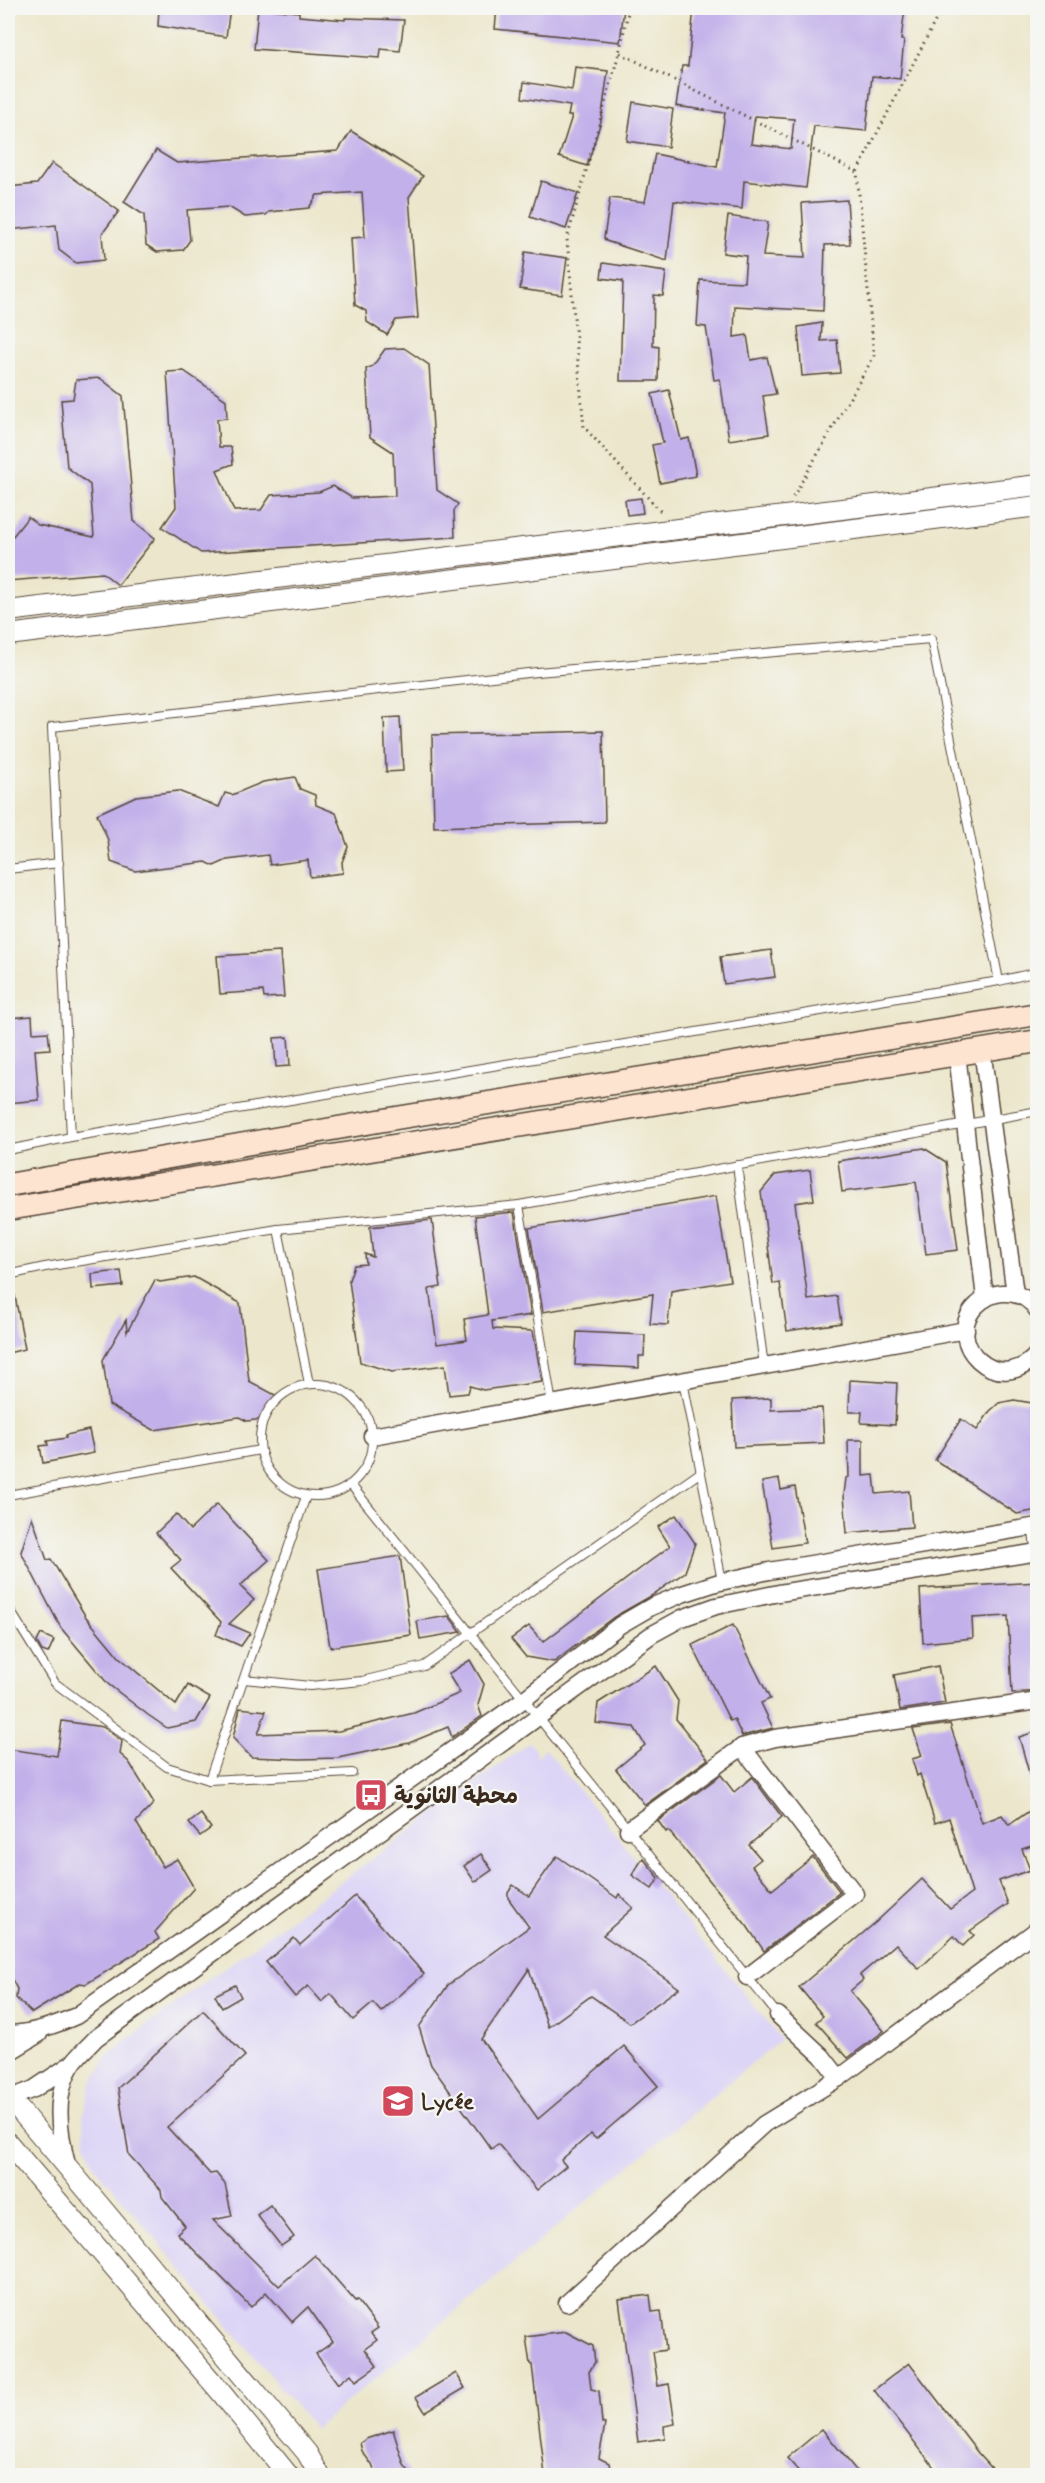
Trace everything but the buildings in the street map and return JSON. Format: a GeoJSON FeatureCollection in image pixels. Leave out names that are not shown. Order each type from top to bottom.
{"type":"FeatureCollection","features":[{"type":"Feature","properties":{"kind":"main road"},"geometry":{"type":"LineString","coordinates":[[8,1185],[390,1119],[1038,1014]]}},
{"type":"Feature","properties":{"kind":"main road"},"geometry":{"type":"LineString","coordinates":[[8,1209],[1038,1041]]}},
{"type":"Feature","properties":{"kind":"street"},"geometry":{"type":"LineString","coordinates":[[8,611],[1038,485]]}},
{"type":"Feature","properties":{"kind":"street"},"geometry":{"type":"LineString","coordinates":[[8,635],[1038,506]]}},
{"type":"Feature","properties":{"kind":"street"},"geometry":{"type":"LineString","coordinates":[[982,1049],[1015,1294]]}},
{"type":"Feature","properties":{"kind":"street"},"geometry":{"type":"LineString","coordinates":[[957,1053],[985,1299]]}},
{"type":"Feature","properties":{"kind":"street"},"geometry":{"type":"LineString","coordinates":[[1038,1311],[1025,1299],[1015,1294],[994,1294],[975,1307],[966,1330],[967,1343],[973,1355],[982,1364],[994,1370],[1007,1372],[1020,1369],[1038,1353]]}},
{"type":"Feature","properties":{"kind":"street"},"geometry":{"type":"LineString","coordinates":[[372,1436],[966,1330]]}},
{"type":"Feature","properties":{"kind":"street"},"geometry":{"type":"LineString","coordinates":[[8,2053],[51,2027],[76,2016],[523,1700],[620,1625],[651,1606],[682,1593],[722,1581],[769,1571],[1035,1527]]}},
{"type":"Feature","properties":{"kind":"street"},"geometry":{"type":"LineString","coordinates":[[321,2475],[307,2453],[8,2098],[34,2089],[73,2063],[96,2038],[651,1635],[682,1618],[716,1606],[779,1593],[1037,1554]]}},
{"type":"Feature","properties":{"kind":"street"},"geometry":{"type":"LineString","coordinates":[[628,1830],[742,1747],[775,1738],[1038,1701]]}},
{"type":"Feature","properties":{"kind":"street"},"geometry":{"type":"LineString","coordinates":[[742,1747],[855,1894],[747,1977]]}},
{"type":"Feature","properties":{"kind":"street"},"geometry":{"type":"LineString","coordinates":[[567,2303],[764,2124],[839,2078],[1038,1929]]}},
{"type":"Feature","properties":{"kind":"street"},"geometry":{"type":"LineString","coordinates":[[778,2015],[822,2056],[839,2078]]}},
{"type":"Feature","properties":{"kind":"street"},"geometry":{"type":"LineString","coordinates":[[8,2034],[25,2034],[51,2027]]}},
{"type":"Feature","properties":{"kind":"street"},"geometry":{"type":"LineString","coordinates":[[67,2166],[60,2137],[58,2115],[64,2087],[73,2063]]}},
{"type":"Feature","properties":{"kind":"street"},"geometry":{"type":"LineString","coordinates":[[8,2143],[289,2475]]}},
{"type":"Feature","properties":{"kind":"lane"},"geometry":{"type":"LineString","coordinates":[[71,1137],[52,727],[537,672],[931,639],[999,981]]}},
{"type":"Feature","properties":{"kind":"lane"},"geometry":{"type":"LineString","coordinates":[[8,870],[58,863]]}},
{"type":"Feature","properties":{"kind":"lane"},"geometry":{"type":"LineString","coordinates":[[8,1150],[71,1137],[999,981],[1038,972]]}},
{"type":"Feature","properties":{"kind":"lane"},"geometry":{"type":"LineString","coordinates":[[8,1275],[278,1229],[519,1205],[1038,1112]]}},
{"type":"Feature","properties":{"kind":"lane"},"geometry":{"type":"LineString","coordinates":[[737,1166],[764,1366]]}},
{"type":"Feature","properties":{"kind":"lane"},"geometry":{"type":"LineString","coordinates":[[519,1205],[552,1404]]}},
{"type":"Feature","properties":{"kind":"lane"},"geometry":{"type":"LineString","coordinates":[[278,1229],[309,1384]]}},
{"type":"Feature","properties":{"kind":"lane"},"geometry":{"type":"LineString","coordinates":[[683,1381],[722,1581]]}},
{"type":"Feature","properties":{"kind":"lane"},"geometry":{"type":"LineString","coordinates":[[309,1384],[327,1384],[344,1391],[358,1403],[368,1418],[372,1436],[370,1454],[363,1471],[351,1485],[337,1493],[322,1497],[306,1496],[290,1491],[276,1481],[266,1467],[260,1450],[260,1432],[265,1414],[276,1400],[291,1389],[309,1384]]}},
{"type":"Feature","properties":{"kind":"lane"},"geometry":{"type":"LineString","coordinates":[[8,1495],[260,1450]]}},
{"type":"Feature","properties":{"kind":"lane"},"geometry":{"type":"LineString","coordinates":[[244,1679],[310,1686],[362,1681],[424,1666],[700,1472]]}},
{"type":"Feature","properties":{"kind":"lane"},"geometry":{"type":"LineString","coordinates":[[351,1485],[536,1718],[778,2015]]}},
{"type":"Feature","properties":{"kind":"lane"},"geometry":{"type":"LineString","coordinates":[[209,1780],[306,1496]]}},
{"type":"Feature","properties":{"kind":"lane"},"geometry":{"type":"LineString","coordinates":[[1035,1527],[1037,1554]]}},
{"type":"Feature","properties":{"kind":"lane"},"geometry":{"type":"LineString","coordinates":[[8,1607],[55,1683],[167,1767],[209,1780],[352,1773]]}},
{"type":"Feature","properties":{"kind":"path"},"geometry":{"type":"LineString","coordinates":[[629,8],[619,53],[567,239],[584,427],[677,529]]}},
{"type":"Feature","properties":{"kind":"path"},"geometry":{"type":"LineString","coordinates":[[781,517],[874,356],[857,172],[942,8]]}},
{"type":"Feature","properties":{"kind":"path"},"geometry":{"type":"LineString","coordinates":[[619,53],[857,172]]}},
{"type":"Feature","properties":{"kind":"shaded area","name":"Lycée"},"geometry":{"type":"Polygon","coordinates":[[[530,1742],[538,1757],[545,1748],[781,2039],[315,2429],[95,2167],[85,2143],[83,2117],[91,2084],[106,2059],[127,2040],[530,1742]]]}},
{"type":"Feature","properties":{"kind":"place","name":"محطة الثانوية"},"geometry":{"type":"Point","coordinates":[371,1795]}},
{"type":"Feature","properties":{"kind":"place","name":"Lycée"},"geometry":{"type":"Point","coordinates":[398,2101]}}]}
